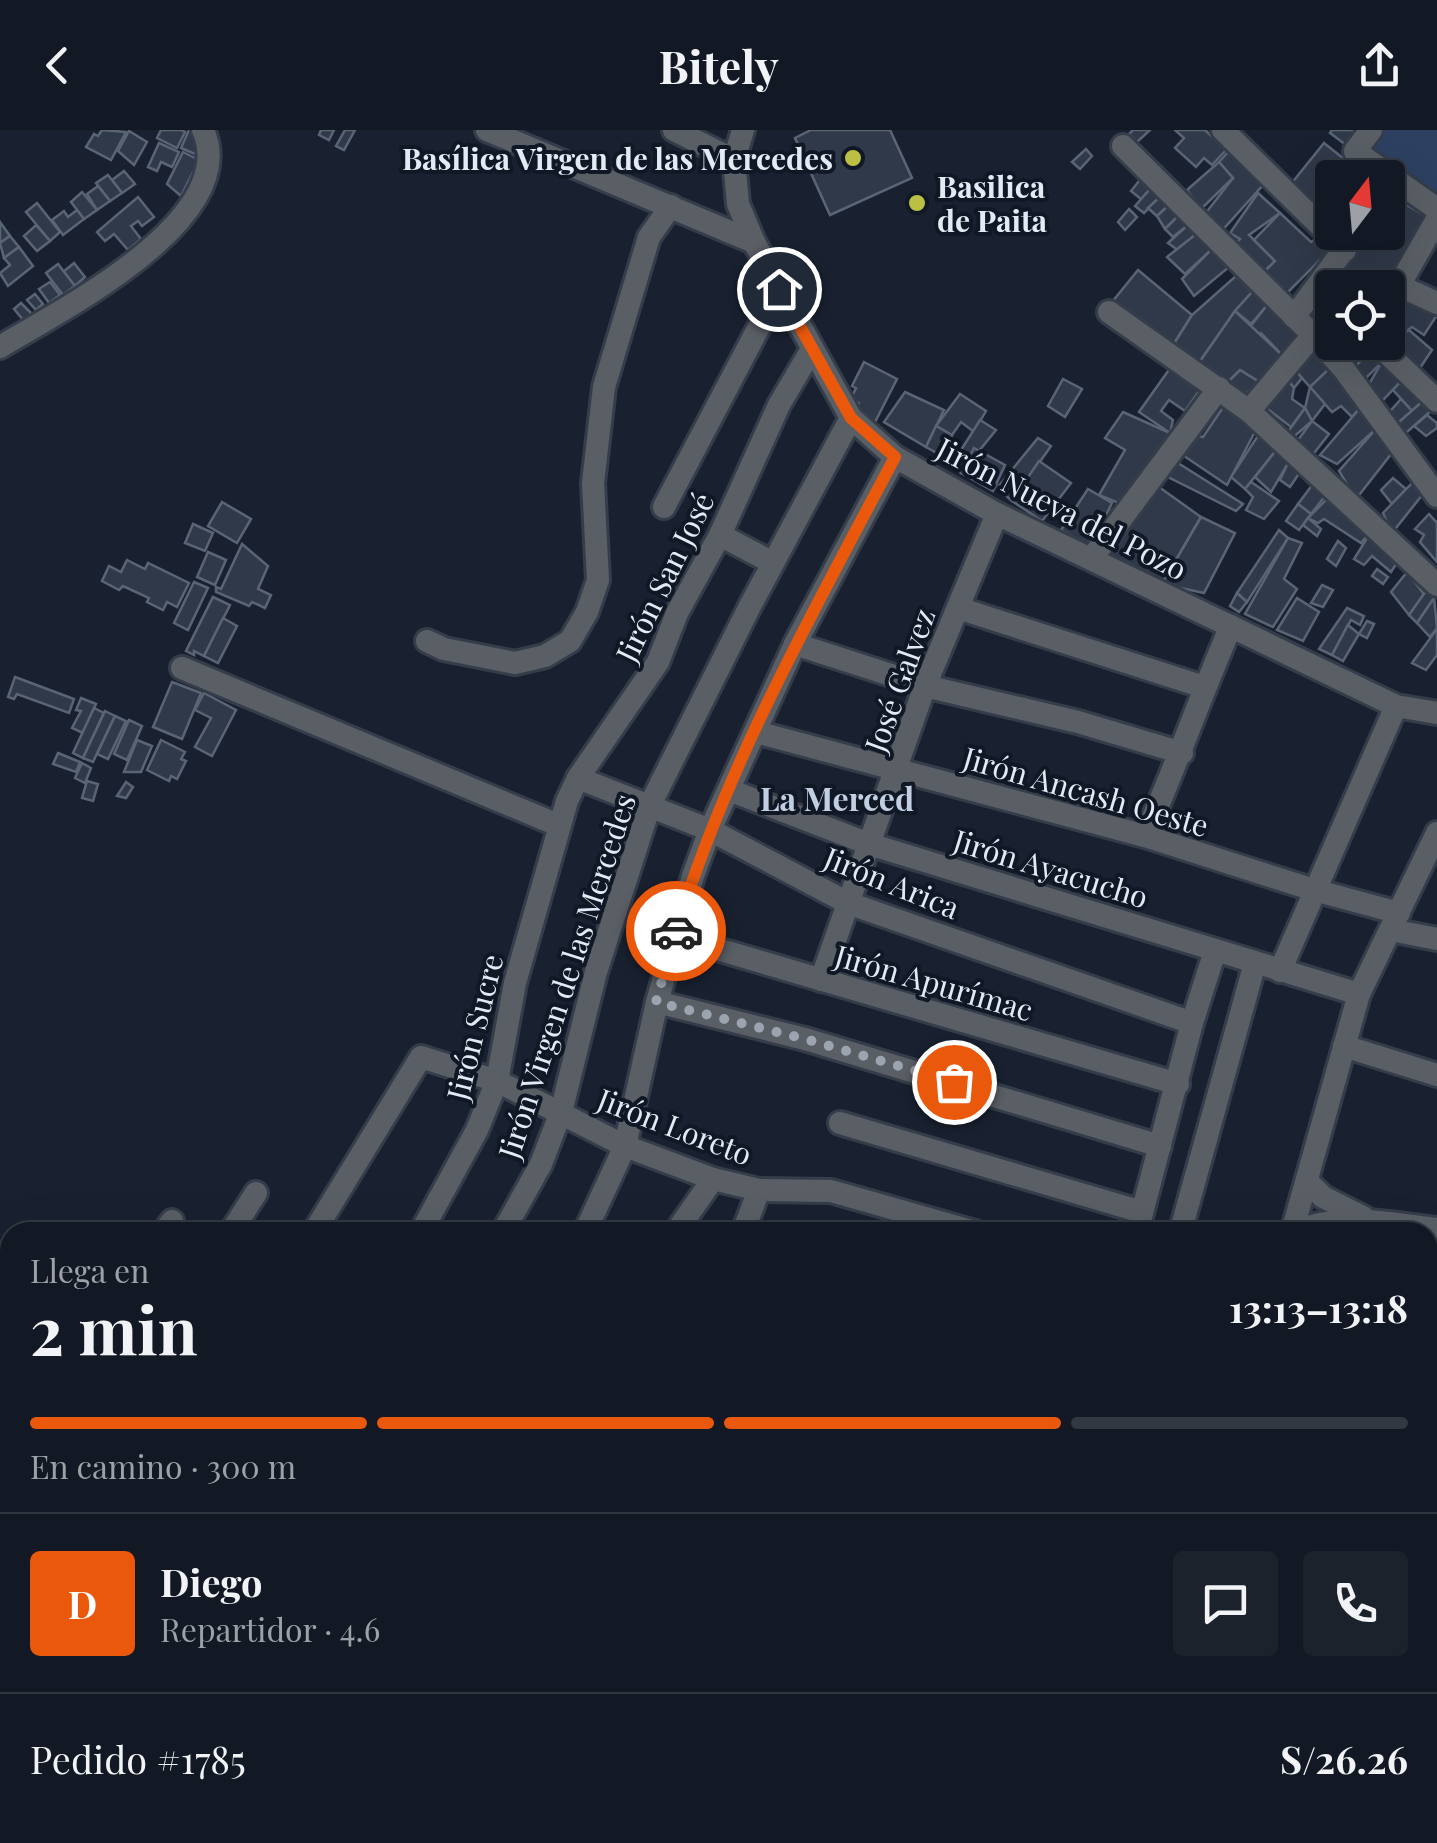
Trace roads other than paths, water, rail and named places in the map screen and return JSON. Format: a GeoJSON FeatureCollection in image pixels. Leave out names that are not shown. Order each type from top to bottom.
{"type":"FeatureCollection","features":[{"type":"Feature","properties":{"kind":"street"},"geometry":{"type":"LineString","coordinates":[[0,346],[147,254],[163,238],[193,200],[205,176],[208,146],[203,130]]}},
{"type":"Feature","properties":{"kind":"street"},"geometry":{"type":"LineString","coordinates":[[487,130],[754,242]]}},
{"type":"Feature","properties":{"kind":"street"},"geometry":{"type":"LineString","coordinates":[[674,130],[734,160]]}},
{"type":"Feature","properties":{"kind":"street","name":"Jirón Nueva del Pozo"},"geometry":{"type":"LineString","coordinates":[[743,130],[734,160],[738,204],[754,242],[851,418],[895,457],[997,514],[1396,706],[1437,713]]}},
{"type":"Feature","properties":{"kind":"street"},"geometry":{"type":"LineString","coordinates":[[1223,130],[1315,210]]}},
{"type":"Feature","properties":{"kind":"street"},"geometry":{"type":"LineString","coordinates":[[1365,160],[1355,151],[1371,130]]}},
{"type":"Feature","properties":{"kind":"street"},"geometry":{"type":"LineString","coordinates":[[1123,146],[1343,368],[1437,496]]}},
{"type":"Feature","properties":{"kind":"street"},"geometry":{"type":"LineString","coordinates":[[1405,192],[1437,209]]}},
{"type":"Feature","properties":{"kind":"street"},"geometry":{"type":"LineString","coordinates":[[427,641],[457,652],[515,662],[545,656],[570,641],[588,612],[598,580],[593,483],[604,387],[649,236],[671,206]]}},
{"type":"Feature","properties":{"kind":"street"},"geometry":{"type":"LineString","coordinates":[[1405,274],[1437,219]]}},
{"type":"Feature","properties":{"kind":"street"},"geometry":{"type":"LineString","coordinates":[[1294,317],[1344,250]]}},
{"type":"Feature","properties":{"kind":"street"},"geometry":{"type":"LineString","coordinates":[[664,507],[779,289]]}},
{"type":"Feature","properties":{"kind":"street"},"geometry":{"type":"LineString","coordinates":[[1405,297],[1437,304]]}},
{"type":"Feature","properties":{"kind":"street"},"geometry":{"type":"LineString","coordinates":[[1109,312],[1248,410],[1437,585]]}},
{"type":"Feature","properties":{"kind":"street"},"geometry":{"type":"LineString","coordinates":[[1248,410],[1313,335]]}},
{"type":"Feature","properties":{"kind":"street","name":"Jirón San José"},"geometry":{"type":"LineString","coordinates":[[558,826],[578,778],[658,662],[677,612],[720,535],[778,405],[812,349]]}},
{"type":"Feature","properties":{"kind":"street"},"geometry":{"type":"LineString","coordinates":[[1343,368],[1351,360]]}},
{"type":"Feature","properties":{"kind":"street"},"geometry":{"type":"LineString","coordinates":[[1394,360],[1437,400]]}},
{"type":"Feature","properties":{"kind":"street"},"geometry":{"type":"LineString","coordinates":[[1092,558],[1219,388]]}},
{"type":"Feature","properties":{"kind":"street","name":"Jirón Virgen de las Mercedes"},"geometry":{"type":"LineString","coordinates":[[509,1222],[541,1164],[560,1112],[596,972],[650,805],[851,418]]}},
{"type":"Feature","properties":{"kind":"street"},"geometry":{"type":"LineString","coordinates":[[591,1222],[625,1146],[656,1002],[710,830],[795,644],[895,457]]}},
{"type":"Feature","properties":{"kind":"street","name":"José Galvez"},"geometry":{"type":"LineString","coordinates":[[820,980],[925,686],[997,514]]}},
{"type":"Feature","properties":{"kind":"street"},"geometry":{"type":"LineString","coordinates":[[720,535],[773,562]]}},
{"type":"Feature","properties":{"kind":"street"},"geometry":{"type":"LineString","coordinates":[[958,608],[1204,687]]}},
{"type":"Feature","properties":{"kind":"street"},"geometry":{"type":"LineString","coordinates":[[1145,836],[1231,626]]}},
{"type":"Feature","properties":{"kind":"street"},"geometry":{"type":"LineString","coordinates":[[795,644],[925,686],[1078,722],[1182,753]]}},
{"type":"Feature","properties":{"kind":"street"},"geometry":{"type":"LineString","coordinates":[[182,668],[558,826]]}},
{"type":"Feature","properties":{"kind":"street"},"geometry":{"type":"LineString","coordinates":[[1280,970],[1396,706]]}},
{"type":"Feature","properties":{"kind":"street","name":"Jirón Ancash Oeste"},"geometry":{"type":"LineString","coordinates":[[756,732],[1145,836],[1314,890],[1437,939]]}},
{"type":"Feature","properties":{"kind":"street","name":"Jirón Arica"},"geometry":{"type":"LineString","coordinates":[[578,778],[710,830],[848,903],[1192,1023]]}},
{"type":"Feature","properties":{"kind":"street","name":"Jirón Ayacucho"},"geometry":{"type":"LineString","coordinates":[[729,790],[869,844],[1358,994]]}},
{"type":"Feature","properties":{"kind":"street","name":"Jirón Sucre"},"geometry":{"type":"LineString","coordinates":[[427,1222],[477,1130],[497,1081],[515,983],[558,826]]}},
{"type":"Feature","properties":{"kind":"street"},"geometry":{"type":"LineString","coordinates":[[1295,1222],[1358,994],[1437,833]]}},
{"type":"Feature","properties":{"kind":"street","name":"Jirón Apurímac"},"geometry":{"type":"LineString","coordinates":[[676,933],[820,980],[1178,1084]]}},
{"type":"Feature","properties":{"kind":"street"},"geometry":{"type":"LineString","coordinates":[[840,1123],[1140,1222],[1215,951]]}},
{"type":"Feature","properties":{"kind":"street"},"geometry":{"type":"LineString","coordinates":[[1183,1222],[1255,963]]}},
{"type":"Feature","properties":{"kind":"street"},"geometry":{"type":"LineString","coordinates":[[656,1002],[805,1039],[1160,1146]]}},
{"type":"Feature","properties":{"kind":"street"},"geometry":{"type":"LineString","coordinates":[[1344,1046],[1437,1075]]}},
{"type":"Feature","properties":{"kind":"street","name":"Jirón Loreto"},"geometry":{"type":"LineString","coordinates":[[320,1222],[420,1056],[497,1081],[625,1146],[713,1179],[758,1190],[832,1191],[895,1222]]}},
{"type":"Feature","properties":{"kind":"street"},"geometry":{"type":"LineString","coordinates":[[683,1222],[713,1179]]}},
{"type":"Feature","properties":{"kind":"street"},"geometry":{"type":"LineString","coordinates":[[1307,1181],[1323,1198],[1366,1219]]}},
{"type":"Feature","properties":{"kind":"street"},"geometry":{"type":"LineString","coordinates":[[747,1222],[758,1190]]}},
{"type":"Feature","properties":{"kind":"street"},"geometry":{"type":"LineString","coordinates":[[238,1222],[256,1194]]}},
{"type":"Feature","properties":{"kind":"street"},"geometry":{"type":"LineString","coordinates":[[1320,1222],[1382,1222]]}},
{"type":"Feature","properties":{"kind":"place","name":"Basílica Virgen de las Mercedes"},"geometry":{"type":"Point","coordinates":[853,158]}},
{"type":"Feature","properties":{"kind":"place","name":"Basilica de Paita"},"geometry":{"type":"Point","coordinates":[917,203]}},
{"type":"Feature","properties":{"kind":"district","name":"La Merced"},"geometry":{"type":"Point","coordinates":[837,797]}}]}
